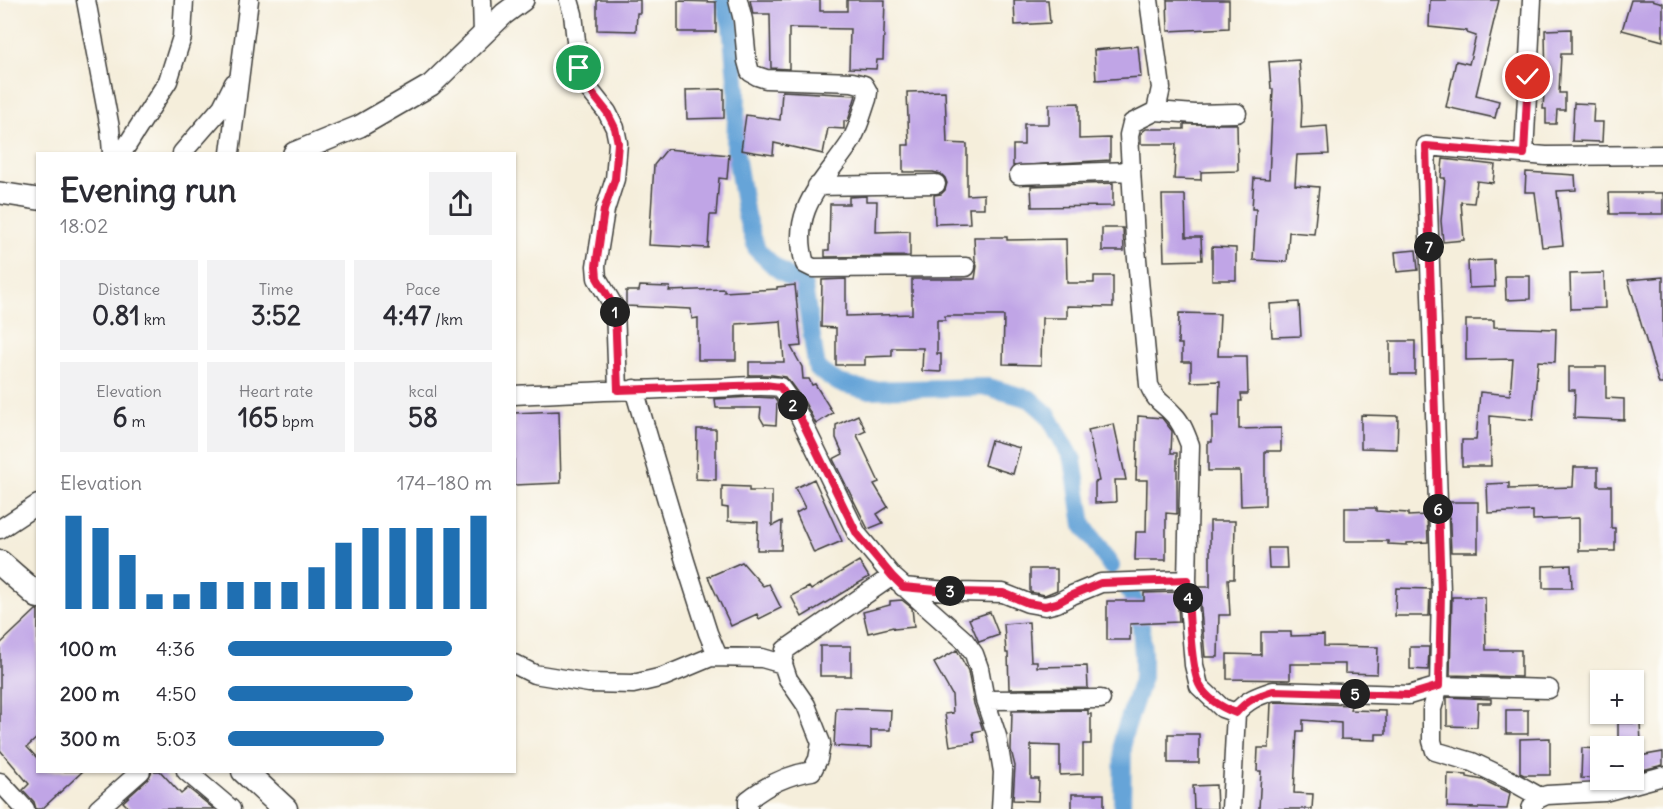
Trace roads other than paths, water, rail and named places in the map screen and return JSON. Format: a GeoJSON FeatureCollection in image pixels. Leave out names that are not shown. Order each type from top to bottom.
{"type":"FeatureCollection","features":[{"type":"Feature","properties":{"kind":"main road"},"geometry":{"type":"LineString","coordinates":[[0,563],[36,594]]}},
{"type":"Feature","properties":{"kind":"main road"},"geometry":{"type":"LineString","coordinates":[[246,773],[285,809]]}},
{"type":"Feature","properties":{"kind":"street"},"geometry":{"type":"LineString","coordinates":[[86,0],[110,128],[112,152]]}},
{"type":"Feature","properties":{"kind":"street"},"geometry":{"type":"LineString","coordinates":[[123,152],[168,81],[182,37],[184,0]]}},
{"type":"Feature","properties":{"kind":"street"},"geometry":{"type":"LineString","coordinates":[[230,152],[249,0]]}},
{"type":"Feature","properties":{"kind":"street"},"geometry":{"type":"LineString","coordinates":[[482,0],[483,35]]}},
{"type":"Feature","properties":{"kind":"street"},"geometry":{"type":"LineString","coordinates":[[296,152],[360,126],[431,85],[504,14],[523,0]]}},
{"type":"Feature","properties":{"kind":"street"},"geometry":{"type":"LineString","coordinates":[[569,0],[573,14],[579,68],[588,88],[607,112],[615,128],[618,143],[615,179],[604,210],[596,266],[597,278],[615,308],[626,390],[718,657]]}},
{"type":"Feature","properties":{"kind":"street"},"geometry":{"type":"LineString","coordinates":[[738,0],[744,20],[750,72],[766,79],[852,82],[864,85],[868,92],[851,140],[817,186],[806,207],[802,222],[801,250],[805,264],[813,268],[966,267]]}},
{"type":"Feature","properties":{"kind":"street"},"geometry":{"type":"LineString","coordinates":[[1149,0],[1161,88],[1156,111]]}},
{"type":"Feature","properties":{"kind":"street"},"geometry":{"type":"LineString","coordinates":[[1524,154],[1532,0]]}},
{"type":"Feature","properties":{"kind":"street"},"geometry":{"type":"LineString","coordinates":[[183,152],[222,107],[240,72]]}},
{"type":"Feature","properties":{"kind":"street"},"geometry":{"type":"LineString","coordinates":[[1236,713],[1222,708],[1199,686],[1194,665],[1187,580],[1190,445],[1184,429],[1174,414],[1156,400],[1149,385],[1142,332],[1130,171],[1130,128],[1132,123],[1156,111],[1195,114],[1238,113]]}},
{"type":"Feature","properties":{"kind":"street"},"geometry":{"type":"LineString","coordinates":[[1663,154],[1546,156],[1426,146],[1441,592],[1439,686],[1432,709],[1432,741],[1435,751],[1472,762],[1508,779],[1535,803],[1604,792],[1663,776]]}},
{"type":"Feature","properties":{"kind":"street"},"geometry":{"type":"LineString","coordinates":[[1019,175],[1130,171]]}},
{"type":"Feature","properties":{"kind":"street"},"geometry":{"type":"LineString","coordinates":[[817,186],[936,184]]}},
{"type":"Feature","properties":{"kind":"street"},"geometry":{"type":"LineString","coordinates":[[0,193],[36,199]]}},
{"type":"Feature","properties":{"kind":"street"},"geometry":{"type":"LineString","coordinates":[[516,395],[765,385],[780,387],[796,409],[857,534],[897,581],[969,647],[979,668],[985,700],[998,736],[1003,772],[1001,809]]}},
{"type":"Feature","properties":{"kind":"street"},"geometry":{"type":"LineString","coordinates":[[0,529],[36,505]]}},
{"type":"Feature","properties":{"kind":"street"},"geometry":{"type":"LineString","coordinates":[[748,809],[748,800],[762,788],[779,779],[812,771],[818,759],[821,743],[806,705],[788,679],[783,664],[785,650],[897,581],[958,592],[1003,593],[1028,603],[1045,606],[1101,583],[1187,580]]}},
{"type":"Feature","properties":{"kind":"street"},"geometry":{"type":"LineString","coordinates":[[516,665],[534,674],[589,684],[633,684],[663,677],[711,657],[762,658],[783,664]]}},
{"type":"Feature","properties":{"kind":"street"},"geometry":{"type":"LineString","coordinates":[[1231,809],[1236,713],[1255,696],[1273,691],[1409,695],[1439,686],[1549,689]]}},
{"type":"Feature","properties":{"kind":"street"},"geometry":{"type":"LineString","coordinates":[[985,700],[1101,699]]}},
{"type":"Feature","properties":{"kind":"street"},"geometry":{"type":"LineString","coordinates":[[98,809],[139,773]]}},
{"type":"Feature","properties":{"kind":"street"},"geometry":{"type":"LineString","coordinates":[[188,773],[231,809]]}},
{"type":"Feature","properties":{"kind":"street"},"geometry":{"type":"LineString","coordinates":[[0,782],[25,809]]}},
{"type":"Feature","properties":{"kind":"waterway"},"geometry":{"type":"LineString","coordinates":[[724,0],[731,26],[737,90],[735,149],[746,216],[757,250],[775,267],[804,287],[817,369],[839,383],[867,390],[988,387],[1030,399],[1048,415],[1073,460],[1083,525],[1111,566]]}},
{"type":"Feature","properties":{"kind":"waterway"},"geometry":{"type":"LineString","coordinates":[[1122,809],[1123,737],[1143,677],[1140,612],[1129,590]]}}]}
